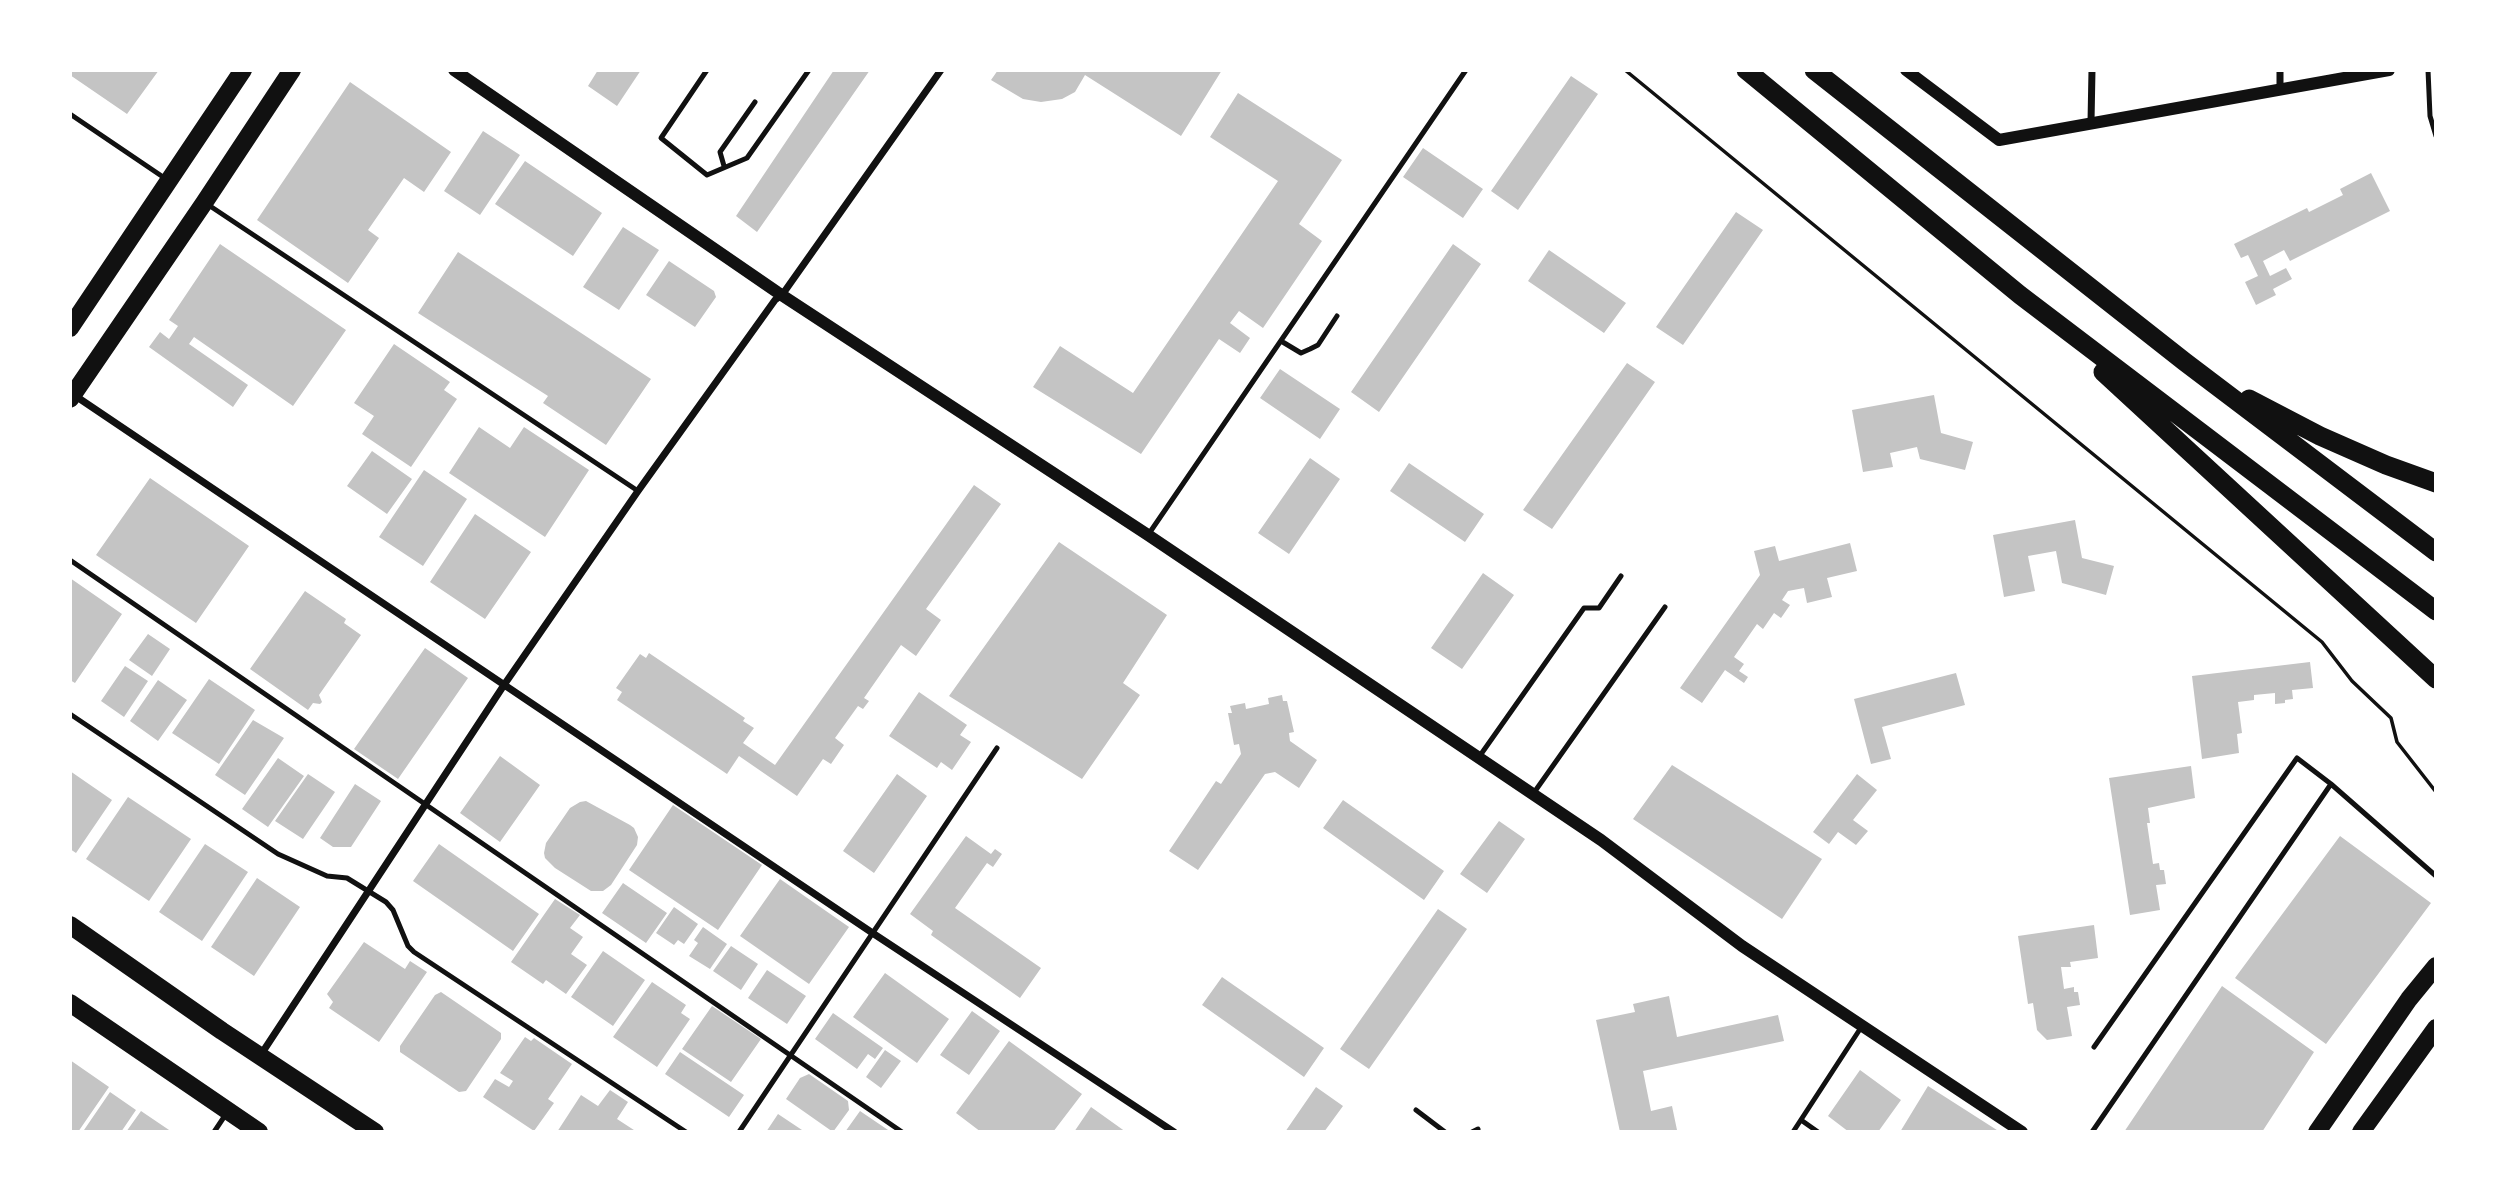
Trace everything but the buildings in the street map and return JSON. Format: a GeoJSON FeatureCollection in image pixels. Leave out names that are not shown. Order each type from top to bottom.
{"type":"FeatureCollection","features":[{"type":"Feature","properties":{"kind":"highway"},"geometry":{"type":"LineString","coordinates":[[1746,70],[2020,295],[2436,611]]}},
{"type":"Feature","properties":{"kind":"highway"},"geometry":{"type":"LineString","coordinates":[[1814,70],[2185,362],[2436,552]]}},
{"type":"Feature","properties":{"kind":"highway"},"geometry":{"type":"LineString","coordinates":[[2020,295],[2436,679]]}},
{"type":"Feature","properties":{"kind":"highway"},"geometry":{"type":"LineString","coordinates":[[2185,362],[2320,436],[2436,483]]}},
{"type":"Feature","properties":{"kind":"main road"},"geometry":{"type":"LineString","coordinates":[[70,328],[243,70]]}},
{"type":"Feature","properties":{"kind":"main road"},"geometry":{"type":"LineString","coordinates":[[72,396],[292,70]]}},
{"type":"Feature","properties":{"kind":"main road"},"geometry":{"type":"LineString","coordinates":[[70,925],[375,1132]]}},
{"type":"Feature","properties":{"kind":"main road"},"geometry":{"type":"LineString","coordinates":[[2317,1132],[2409,999],[2436,966]]}},
{"type":"Feature","properties":{"kind":"main road"},"geometry":{"type":"LineString","coordinates":[[70,1003],[259,1132]]}},
{"type":"Feature","properties":{"kind":"main road"},"geometry":{"type":"LineString","coordinates":[[2361,1132],[2436,1028]]}},
{"type":"Feature","properties":{"kind":"street"},"geometry":{"type":"LineString","coordinates":[[454,70],[782,295],[1148,535],[1479,757],[1601,840],[1742,946],[2022,1132]]}},
{"type":"Feature","properties":{"kind":"street"},"geometry":{"type":"LineString","coordinates":[[260,1056],[504,685],[638,491],[775,300],[782,295],[941,70]]}},
{"type":"Feature","properties":{"kind":"street"},"geometry":{"type":"LineString","coordinates":[[1906,70],[1999,140],[2389,70]]}},
{"type":"Feature","properties":{"kind":"street"},"geometry":{"type":"LineString","coordinates":[[2091,122],[2092,70]]}},
{"type":"Feature","properties":{"kind":"street"},"geometry":{"type":"LineString","coordinates":[[2280,70],[2280,89]]}},
{"type":"Feature","properties":{"kind":"street"},"geometry":{"type":"LineString","coordinates":[[72,396],[1174,1132]]}},
{"type":"Feature","properties":{"kind":"lane"},"geometry":{"type":"LineString","coordinates":[[707,70],[661,138],[707,175],[747,158],[809,70]]}},
{"type":"Feature","properties":{"kind":"lane"},"geometry":{"type":"LineString","coordinates":[[1148,535],[1466,70]]}},
{"type":"Feature","properties":{"kind":"lane"},"geometry":{"type":"LineString","coordinates":[[2428,70],[2431,116],[2436,136]]}},
{"type":"Feature","properties":{"kind":"lane"},"geometry":{"type":"LineString","coordinates":[[724,166],[720,152],[755,102]]}},
{"type":"Feature","properties":{"kind":"lane"},"geometry":{"type":"LineString","coordinates":[[70,114],[168,181]]}},
{"type":"Feature","properties":{"kind":"lane"},"geometry":{"type":"LineString","coordinates":[[204,203],[638,491]]}},
{"type":"Feature","properties":{"kind":"lane"},"geometry":{"type":"LineString","coordinates":[[1280,341],[1301,353],[1318,345],[1337,316]]}},
{"type":"Feature","properties":{"kind":"lane"},"geometry":{"type":"LineString","coordinates":[[70,561],[902,1132]]}},
{"type":"Feature","properties":{"kind":"lane"},"geometry":{"type":"LineString","coordinates":[[1479,757],[1584,608],[1598,608],[1621,576]]}},
{"type":"Feature","properties":{"kind":"lane"},"geometry":{"type":"LineString","coordinates":[[1533,794],[1665,607]]}},
{"type":"Feature","properties":{"kind":"lane"},"geometry":{"type":"LineString","coordinates":[[70,714],[278,854],[327,876],[347,878],[368,891],[393,910],[408,946],[414,952],[686,1132]]}},
{"type":"Feature","properties":{"kind":"lane"},"geometry":{"type":"LineString","coordinates":[[739,1132],[997,748]]}},
{"type":"Feature","properties":{"kind":"lane"},"geometry":{"type":"LineString","coordinates":[[2094,1047],[2297,758],[2331,784],[2436,876]]}},
{"type":"Feature","properties":{"kind":"lane"},"geometry":{"type":"LineString","coordinates":[[2092,1132],[2331,784]]}},
{"type":"Feature","properties":{"kind":"lane"},"geometry":{"type":"LineString","coordinates":[[1793,1132],[1862,1026]]}},
{"type":"Feature","properties":{"kind":"lane"},"geometry":{"type":"LineString","coordinates":[[1416,1110],[1445,1132]]}},
{"type":"Feature","properties":{"kind":"lane"},"geometry":{"type":"LineString","coordinates":[[214,1132],[228,1111]]}},
{"type":"Feature","properties":{"kind":"lane"},"geometry":{"type":"LineString","coordinates":[[1801,1120],[1818,1132]]}},
{"type":"Feature","properties":{"kind":"lane"},"geometry":{"type":"LineString","coordinates":[[243,1121],[267,1132]]}},
{"type":"Feature","properties":{"kind":"path"},"geometry":{"type":"LineString","coordinates":[[1625,70],[2322,642],[2352,681],[2391,718],[2398,742],[2436,792]]}}]}
